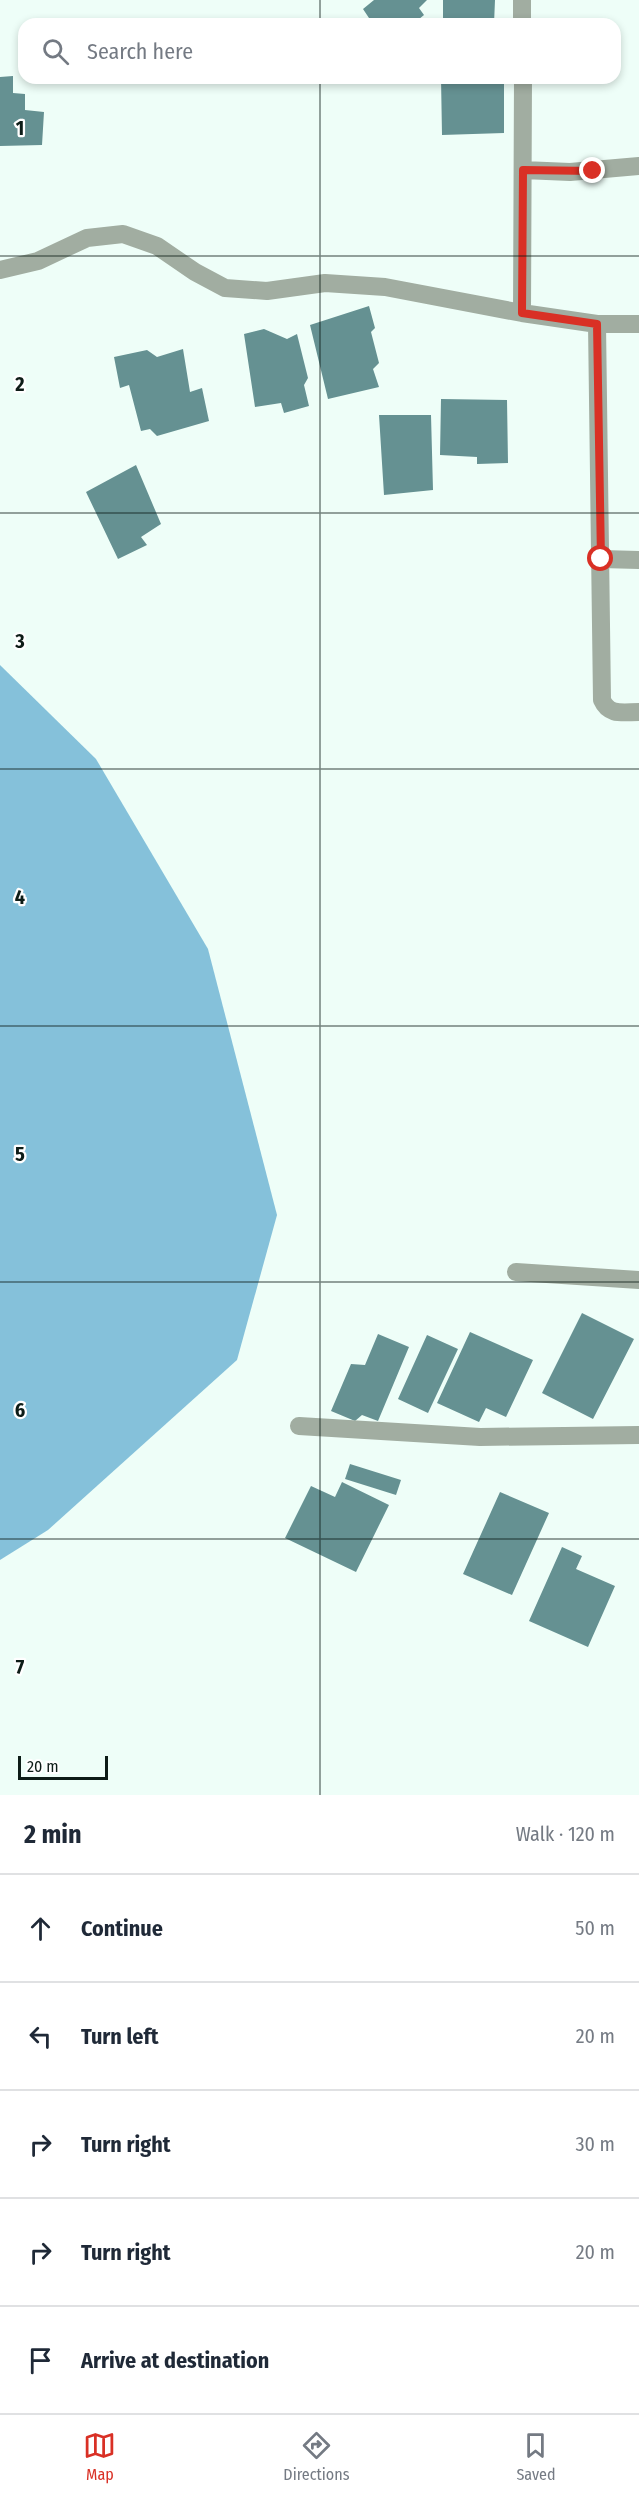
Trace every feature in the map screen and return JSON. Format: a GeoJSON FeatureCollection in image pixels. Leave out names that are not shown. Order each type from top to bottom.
{"type":"FeatureCollection","features":[{"type":"Feature","properties":{"kind":"street"},"geometry":{"type":"LineString","coordinates":[[522,0],[522,18]]}},
{"type":"Feature","properties":{"kind":"street"},"geometry":{"type":"LineString","coordinates":[[522,313],[523,84]]}},
{"type":"Feature","properties":{"kind":"street"},"geometry":{"type":"LineString","coordinates":[[523,170],[570,172],[639,166]]}},
{"type":"Feature","properties":{"kind":"street"},"geometry":{"type":"LineString","coordinates":[[0,270],[38,261],[87,238],[123,234],[157,246],[195,272],[225,288],[267,291],[325,283],[385,287],[522,313],[597,324],[639,324]]}},
{"type":"Feature","properties":{"kind":"street"},"geometry":{"type":"LineString","coordinates":[[597,324],[602,700],[606,708],[612,712],[639,712]]}},
{"type":"Feature","properties":{"kind":"street"},"geometry":{"type":"LineString","coordinates":[[601,559],[639,560]]}},
{"type":"Feature","properties":{"kind":"street"},"geometry":{"type":"LineString","coordinates":[[516,1272],[639,1280]]}},
{"type":"Feature","properties":{"kind":"street"},"geometry":{"type":"LineString","coordinates":[[299,1426],[480,1437],[639,1435]]}},
{"type":"Feature","properties":{"kind":"water"},"geometry":{"type":"Polygon","coordinates":[[[0,665],[96,759],[208,949],[277,1215],[237,1360],[48,1530],[0,1560],[0,665]]]}},
{"type":"Feature","properties":{"kind":"building"},"geometry":{"type":"Polygon","coordinates":[[[374,0],[427,0],[419,8],[424,15],[420,18],[369,18],[363,9],[374,0]]]}},
{"type":"Feature","properties":{"kind":"building"},"geometry":{"type":"Polygon","coordinates":[[[443,0],[495,0],[494,18],[443,18],[443,0]]]}},
{"type":"Feature","properties":{"kind":"building"},"geometry":{"type":"Polygon","coordinates":[[[13,76],[13,93],[25,94],[25,110],[44,112],[42,145],[0,146],[0,77],[13,76]]]}},
{"type":"Feature","properties":{"kind":"building"},"geometry":{"type":"Polygon","coordinates":[[[441,84],[504,84],[504,133],[442,135],[441,84]]]}},
{"type":"Feature","properties":{"kind":"building"},"geometry":{"type":"Polygon","coordinates":[[[369,306],[375,328],[371,332],[379,363],[373,369],[379,387],[328,399],[310,325],[369,306]]]}},
{"type":"Feature","properties":{"kind":"building"},"geometry":{"type":"Polygon","coordinates":[[[264,329],[287,339],[297,334],[308,378],[304,385],[309,406],[284,413],[281,403],[255,407],[244,334],[264,329]]]}},
{"type":"Feature","properties":{"kind":"building"},"geometry":{"type":"Polygon","coordinates":[[[183,349],[190,392],[202,388],[209,421],[157,436],[150,429],[141,431],[129,385],[120,388],[114,357],[147,350],[157,357],[183,349]]]}},
{"type":"Feature","properties":{"kind":"building"},"geometry":{"type":"Polygon","coordinates":[[[441,399],[507,400],[508,463],[477,464],[477,457],[440,455],[441,399]]]}},
{"type":"Feature","properties":{"kind":"building"},"geometry":{"type":"Polygon","coordinates":[[[379,415],[431,415],[433,490],[384,495],[379,415]]]}},
{"type":"Feature","properties":{"kind":"building"},"geometry":{"type":"Polygon","coordinates":[[[136,465],[161,524],[141,537],[147,545],[118,559],[86,492],[136,465]]]}},
{"type":"Feature","properties":{"kind":"building"},"geometry":{"type":"Polygon","coordinates":[[[582,1313],[634,1339],[593,1419],[542,1393],[582,1313]]]}},
{"type":"Feature","properties":{"kind":"building"},"geometry":{"type":"Polygon","coordinates":[[[470,1332],[533,1360],[506,1417],[486,1408],[479,1422],[437,1403],[470,1332]]]}},
{"type":"Feature","properties":{"kind":"building"},"geometry":{"type":"Polygon","coordinates":[[[378,1334],[409,1347],[378,1421],[362,1415],[355,1421],[331,1411],[351,1364],[365,1365],[378,1334]]]}},
{"type":"Feature","properties":{"kind":"building"},"geometry":{"type":"Polygon","coordinates":[[[427,1335],[458,1349],[428,1413],[398,1399],[427,1335]]]}},
{"type":"Feature","properties":{"kind":"building"},"geometry":{"type":"Polygon","coordinates":[[[350,1464],[401,1480],[396,1495],[345,1479],[350,1464]]]}},
{"type":"Feature","properties":{"kind":"building"},"geometry":{"type":"Polygon","coordinates":[[[342,1482],[389,1505],[356,1572],[285,1538],[311,1486],[335,1497],[342,1482]]]}},
{"type":"Feature","properties":{"kind":"building"},"geometry":{"type":"Polygon","coordinates":[[[500,1492],[549,1513],[512,1595],[463,1574],[500,1492]]]}},
{"type":"Feature","properties":{"kind":"building"},"geometry":{"type":"Polygon","coordinates":[[[562,1547],[582,1556],[576,1569],[615,1586],[588,1647],[529,1621],[562,1547]]]}},
{"type":"Feature","properties":{"kind":"route"},"geometry":{"type":"LineString","coordinates":[[593,171],[523,170],[522,313],[597,324],[601,559]]}}]}
